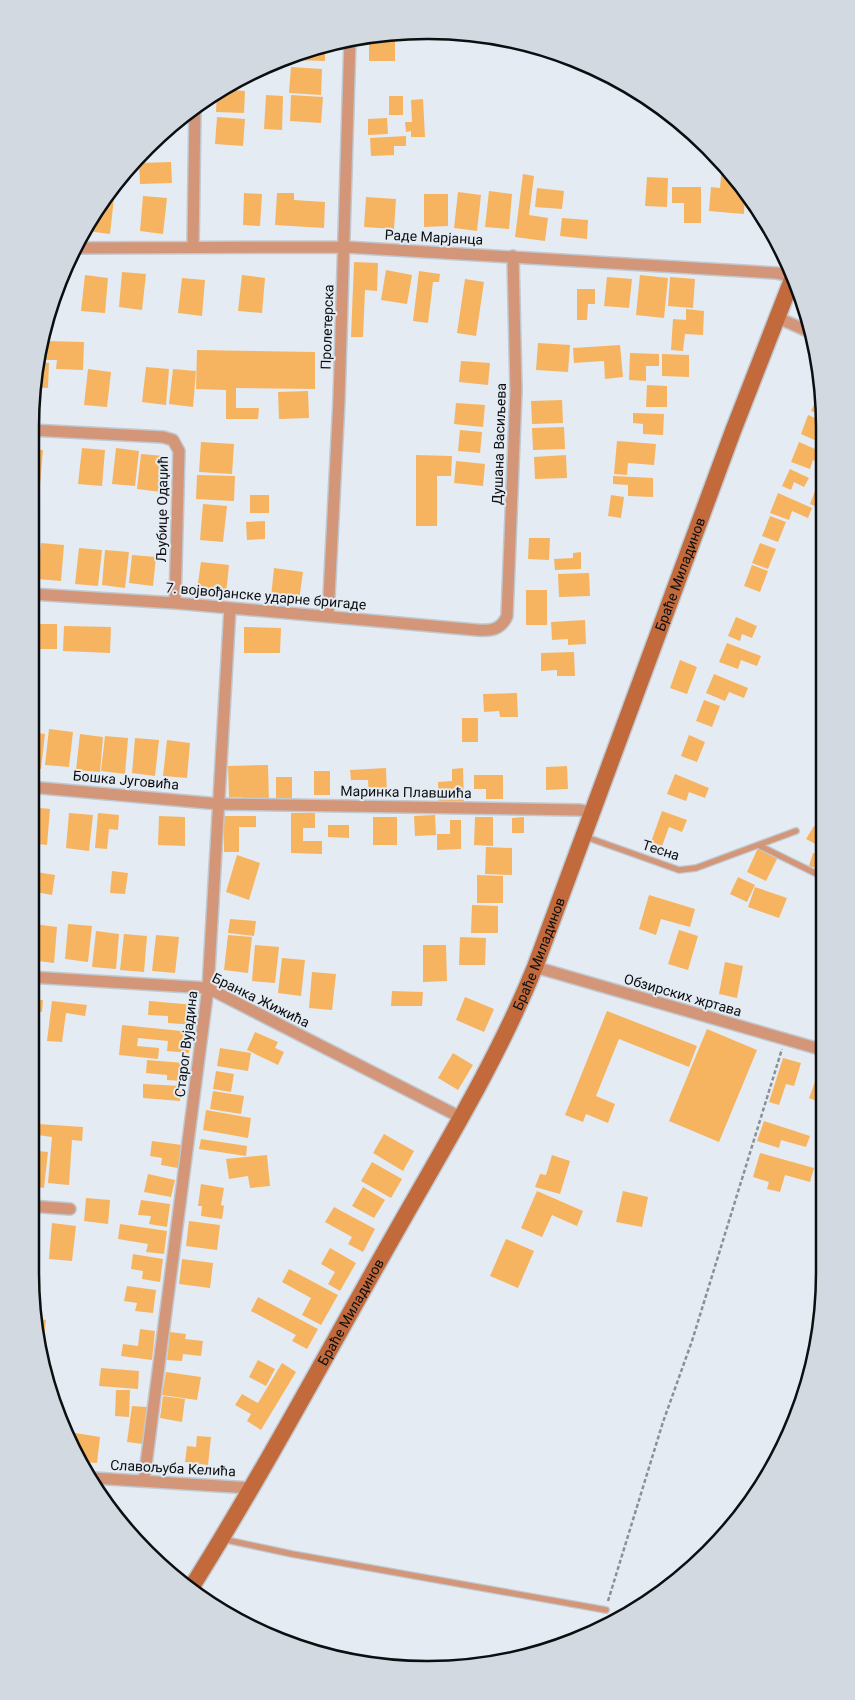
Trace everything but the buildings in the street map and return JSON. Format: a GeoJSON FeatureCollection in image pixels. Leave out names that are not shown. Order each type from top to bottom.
{"type":"FeatureCollection","features":[{"type":"Feature","properties":{"kind":"main road","name":"Браће Миладинов"},"geometry":{"type":"LineString","coordinates":[[194,1583],[251,1488],[502,1040],[535,967],[789,284]]}},
{"type":"Feature","properties":{"kind":"street","name":"Пролетерска"},"geometry":{"type":"LineString","coordinates":[[328,616],[345,247],[350,47]]}},
{"type":"Feature","properties":{"kind":"street"},"geometry":{"type":"LineString","coordinates":[[193,246],[195,116]]}},
{"type":"Feature","properties":{"kind":"street","name":"Раде Марјанца"},"geometry":{"type":"LineString","coordinates":[[83,248],[345,247],[513,256],[785,275]]}},
{"type":"Feature","properties":{"kind":"street","name":"Душана Васиљева"},"geometry":{"type":"LineString","coordinates":[[498,628],[504,624],[508,616],[516,391],[513,256]]}},
{"type":"Feature","properties":{"kind":"street"},"geometry":{"type":"LineString","coordinates":[[776,317],[804,329]]}},
{"type":"Feature","properties":{"kind":"street","name":"Љубице Одаџић"},"geometry":{"type":"LineString","coordinates":[[39,430],[163,437],[173,440],[179,452],[175,602]]}},
{"type":"Feature","properties":{"kind":"street","name":"7. војвођанске ударне бригаде"},"geometry":{"type":"LineString","coordinates":[[39,594],[175,602],[476,630],[498,628]]}},
{"type":"Feature","properties":{"kind":"street","name":"Старог Вујадина"},"geometry":{"type":"LineString","coordinates":[[144,1480],[208,988],[230,608]]}},
{"type":"Feature","properties":{"kind":"street","name":"Бошка Југовића"},"geometry":{"type":"LineString","coordinates":[[39,788],[219,804]]}},
{"type":"Feature","properties":{"kind":"street","name":"Маринка Плавшића"},"geometry":{"type":"LineString","coordinates":[[219,804],[579,810],[592,812]]}},
{"type":"Feature","properties":{"kind":"street","name":"Обзирских жртава"},"geometry":{"type":"LineString","coordinates":[[535,967],[816,1048]]}},
{"type":"Feature","properties":{"kind":"street","name":"Бранка Жижића"},"geometry":{"type":"LineString","coordinates":[[39,978],[208,988],[460,1117]]}},
{"type":"Feature","properties":{"kind":"street"},"geometry":{"type":"LineString","coordinates":[[39,1207],[70,1209]]}},
{"type":"Feature","properties":{"kind":"street","name":"Славољуба Келића"},"geometry":{"type":"LineString","coordinates":[[98,1478],[251,1488]]}},
{"type":"Feature","properties":{"kind":"lane","name":"Тесна"},"geometry":{"type":"LineString","coordinates":[[584,836],[679,870],[696,868],[760,846],[796,831]]}},
{"type":"Feature","properties":{"kind":"lane"},"geometry":{"type":"LineString","coordinates":[[760,846],[816,874]]}},
{"type":"Feature","properties":{"kind":"lane"},"geometry":{"type":"LineString","coordinates":[[222,1539],[292,1554],[606,1610]]}},
{"type":"Feature","properties":{"kind":"path"},"geometry":{"type":"LineString","coordinates":[[606,1610],[658,1438],[692,1341],[785,1040]]}}]}
